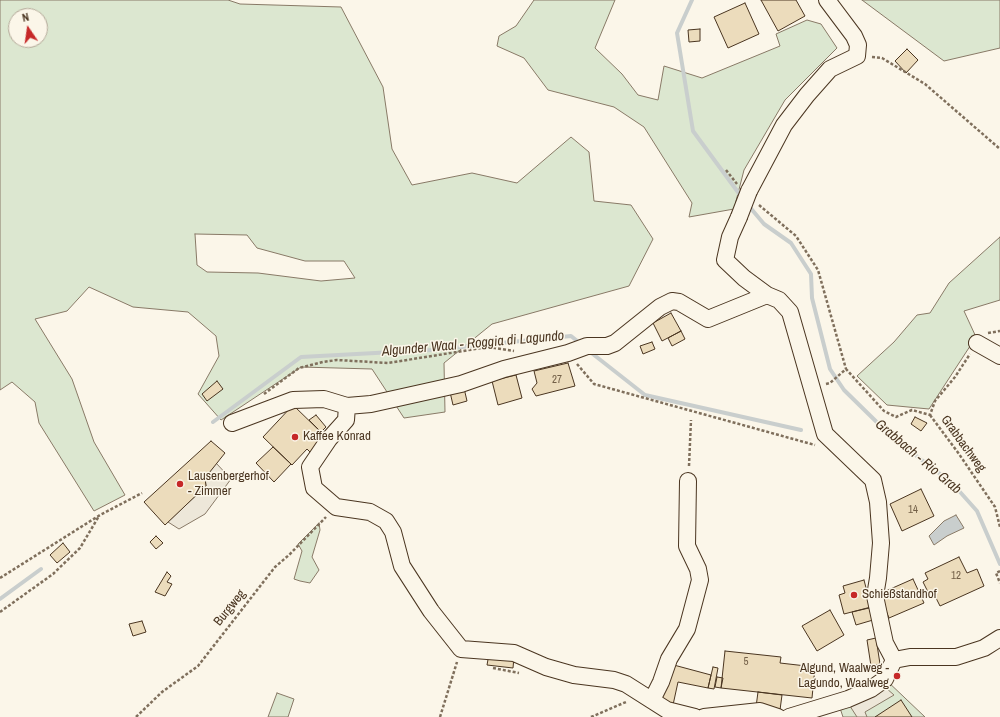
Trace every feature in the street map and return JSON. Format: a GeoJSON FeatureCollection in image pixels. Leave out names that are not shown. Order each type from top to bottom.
{"type":"FeatureCollection","features":[{"type":"Feature","properties":{"kind":"lane"},"geometry":{"type":"LineString","coordinates":[[827,0],[854,36],[858,45],[857,56],[830,69],[807,95],[784,125],[748,194],[730,237],[725,260],[768,294],[779,300],[790,312],[825,434],[873,480],[876,491],[881,543],[875,596],[885,643],[894,660]]}},
{"type":"Feature","properties":{"kind":"lane"},"geometry":{"type":"LineString","coordinates":[[232,423],[293,400],[324,399],[347,406],[371,404],[461,384],[504,369],[568,353],[587,346],[607,346],[616,343],[660,307],[672,301],[679,302],[708,319],[768,294]]}},
{"type":"Feature","properties":{"kind":"lane"},"geometry":{"type":"LineString","coordinates":[[977,343],[1000,356]]}},
{"type":"Feature","properties":{"kind":"lane"},"geometry":{"type":"LineString","coordinates":[[347,406],[346,420],[329,439],[310,467],[314,488],[336,507],[370,512],[386,521],[392,532],[402,566],[431,611],[461,649],[514,653],[546,667],[574,676],[614,680],[626,684],[667,710],[695,717]]}},
{"type":"Feature","properties":{"kind":"lane"},"geometry":{"type":"LineString","coordinates":[[652,700],[661,682],[668,659],[687,629],[700,580],[698,569],[687,546],[688,481]]}},
{"type":"Feature","properties":{"kind":"lane"},"geometry":{"type":"LineString","coordinates":[[894,660],[910,657],[956,656],[984,648],[1000,638]]}},
{"type":"Feature","properties":{"kind":"lane"},"geometry":{"type":"LineString","coordinates":[[795,717],[848,699],[871,689],[885,679],[894,660]]}},
{"type":"Feature","properties":{"kind":"lane"},"geometry":{"type":"LineString","coordinates":[[704,717],[760,711],[778,717]]}},
{"type":"Feature","properties":{"kind":"path"},"geometry":{"type":"LineString","coordinates":[[857,56],[882,58],[925,84],[1000,149]]}},
{"type":"Feature","properties":{"kind":"path"},"geometry":{"type":"LineString","coordinates":[[726,170],[748,194],[796,236],[818,270],[846,369],[884,412],[896,417],[912,410],[930,416],[935,401],[955,377],[981,336],[991,331],[1000,331]]}},
{"type":"Feature","properties":{"kind":"path"},"geometry":{"type":"LineString","coordinates":[[262,396],[299,368],[323,362],[337,360],[388,363],[488,347],[518,351]]}},
{"type":"Feature","properties":{"kind":"path"},"geometry":{"type":"LineString","coordinates":[[568,353],[594,384],[821,447],[838,448]]}},
{"type":"Feature","properties":{"kind":"path"},"geometry":{"type":"LineString","coordinates":[[830,383],[846,369]]}},
{"type":"Feature","properties":{"kind":"path","name":"Grabbachweg"},"geometry":{"type":"LineString","coordinates":[[930,416],[959,454],[995,507],[1000,527]]}},
{"type":"Feature","properties":{"kind":"path"},"geometry":{"type":"LineString","coordinates":[[688,481],[691,420]]}},
{"type":"Feature","properties":{"kind":"path"},"geometry":{"type":"LineString","coordinates":[[0,578],[100,515],[142,493]]}},
{"type":"Feature","properties":{"kind":"path","name":"Burgweg"},"geometry":{"type":"LineString","coordinates":[[136,717],[162,692],[198,666],[275,566],[289,555],[305,536],[336,507]]}},
{"type":"Feature","properties":{"kind":"path"},"geometry":{"type":"LineString","coordinates":[[0,612],[53,574],[80,548],[100,515]]}},
{"type":"Feature","properties":{"kind":"path"},"geometry":{"type":"LineString","coordinates":[[1000,571],[996,573],[1000,583]]}},
{"type":"Feature","properties":{"kind":"path"},"geometry":{"type":"LineString","coordinates":[[440,717],[457,661],[464,662]]}},
{"type":"Feature","properties":{"kind":"path"},"geometry":{"type":"LineString","coordinates":[[492,667],[525,674]]}},
{"type":"Feature","properties":{"kind":"path"},"geometry":{"type":"LineString","coordinates":[[591,717],[627,701]]}},
{"type":"Feature","properties":{"kind":"green space"},"geometry":{"type":"Polygon","coordinates":[[[0,0],[228,0],[240,4],[341,7],[383,87],[392,149],[412,185],[472,173],[517,183],[571,137],[589,152],[594,201],[631,205],[653,239],[629,286],[492,324],[444,363],[445,412],[404,418],[372,369],[301,367],[221,420],[198,394],[219,356],[216,336],[188,312],[133,307],[89,287],[67,311],[35,319],[72,379],[94,442],[125,495],[94,511],[39,423],[35,402],[12,382],[0,390],[0,0]],[[195,234],[197,265],[207,272],[258,273],[321,281],[355,278],[344,261],[305,261],[257,248],[247,235],[195,234]]]}},
{"type":"Feature","properties":{"kind":"green space"},"geometry":{"type":"Polygon","coordinates":[[[534,0],[615,0],[595,48],[622,74],[638,95],[658,100],[664,66],[702,78],[780,46],[776,34],[807,20],[821,24],[837,48],[785,100],[744,170],[734,209],[689,217],[692,203],[644,127],[614,107],[548,90],[524,58],[497,46],[499,36],[516,26],[534,0]]]}},
{"type":"Feature","properties":{"kind":"green space"},"geometry":{"type":"Polygon","coordinates":[[[862,0],[1000,0],[1000,48],[944,61],[862,0]]]}},
{"type":"Feature","properties":{"kind":"green space"},"geometry":{"type":"Polygon","coordinates":[[[1000,237],[1000,300],[964,311],[976,337],[929,409],[887,405],[857,376],[894,342],[917,315],[930,313],[949,283],[1000,237]]]}},
{"type":"Feature","properties":{"kind":"green space"},"geometry":{"type":"Polygon","coordinates":[[[319,523],[320,530],[312,557],[319,570],[310,583],[294,579],[302,551],[298,544],[319,523]]]}},
{"type":"Feature","properties":{"kind":"green space"},"geometry":{"type":"Polygon","coordinates":[[[885,679],[925,717],[843,717],[838,702],[885,679]]]}},
{"type":"Feature","properties":{"kind":"green space"},"geometry":{"type":"Polygon","coordinates":[[[277,693],[294,699],[288,717],[268,717],[277,693]]]}},
{"type":"Feature","properties":{"kind":"shaded area"},"geometry":{"type":"Polygon","coordinates":[[[216,463],[231,479],[205,514],[179,529],[168,522],[206,486],[205,478],[216,463]]]}},
{"type":"Feature","properties":{"kind":"shaded area"},"geometry":{"type":"Polygon","coordinates":[[[956,515],[964,528],[947,536],[934,545],[929,536],[944,521],[956,515]]]}},
{"type":"Feature","properties":{"kind":"shaded area"},"geometry":{"type":"Polygon","coordinates":[[[886,688],[894,695],[865,712],[867,717],[857,717],[848,703],[886,688]]]}},
{"type":"Feature","properties":{"kind":"building"},"geometry":{"type":"Polygon","coordinates":[[[761,0],[796,0],[805,16],[778,31],[761,0]]]}},
{"type":"Feature","properties":{"kind":"building"},"geometry":{"type":"Polygon","coordinates":[[[745,3],[759,34],[728,48],[714,17],[745,3]]]}},
{"type":"Feature","properties":{"kind":"building"},"geometry":{"type":"Polygon","coordinates":[[[700,29],[700,41],[689,42],[688,30],[700,29]]]}},
{"type":"Feature","properties":{"kind":"building"},"geometry":{"type":"Polygon","coordinates":[[[907,49],[918,60],[906,73],[895,61],[907,49]]]}},
{"type":"Feature","properties":{"kind":"building"},"geometry":{"type":"Polygon","coordinates":[[[671,313],[681,331],[662,341],[653,323],[671,313]]]}},
{"type":"Feature","properties":{"kind":"building"},"geometry":{"type":"Polygon","coordinates":[[[681,331],[685,339],[672,346],[668,338],[681,331]]]}},
{"type":"Feature","properties":{"kind":"building"},"geometry":{"type":"Polygon","coordinates":[[[652,342],[655,349],[643,354],[640,346],[652,342]]]}},
{"type":"Feature","properties":{"kind":"building"},"geometry":{"type":"Polygon","coordinates":[[[568,363],[575,386],[536,396],[532,389],[537,383],[534,371],[568,363]]]}},
{"type":"Feature","properties":{"kind":"building"},"geometry":{"type":"Polygon","coordinates":[[[516,375],[522,398],[498,405],[492,381],[516,375]]]}},
{"type":"Feature","properties":{"kind":"building"},"geometry":{"type":"Polygon","coordinates":[[[217,381],[223,389],[207,401],[202,394],[217,381]]]}},
{"type":"Feature","properties":{"kind":"building"},"geometry":{"type":"Polygon","coordinates":[[[464,388],[467,401],[453,405],[450,392],[464,388]]]}},
{"type":"Feature","properties":{"kind":"building"},"geometry":{"type":"Polygon","coordinates":[[[293,405],[327,438],[312,454],[307,449],[292,465],[263,437],[293,405]]]}},
{"type":"Feature","properties":{"kind":"building"},"geometry":{"type":"Polygon","coordinates":[[[316,415],[326,427],[321,432],[309,420],[316,415]]]}},
{"type":"Feature","properties":{"kind":"building"},"geometry":{"type":"Polygon","coordinates":[[[915,417],[927,423],[921,431],[911,424],[915,417]]]}},
{"type":"Feature","properties":{"kind":"building"},"geometry":{"type":"Polygon","coordinates":[[[211,441],[225,453],[205,478],[206,486],[165,525],[144,502],[211,441]]]}},
{"type":"Feature","properties":{"kind":"building"},"geometry":{"type":"Polygon","coordinates":[[[273,447],[291,464],[274,482],[256,463],[273,447]]]}},
{"type":"Feature","properties":{"kind":"building"},"geometry":{"type":"Polygon","coordinates":[[[921,489],[934,516],[902,531],[890,504],[921,489]]]}},
{"type":"Feature","properties":{"kind":"building"},"geometry":{"type":"Polygon","coordinates":[[[156,536],[163,543],[156,549],[150,542],[156,536]]]}},
{"type":"Feature","properties":{"kind":"building"},"geometry":{"type":"Polygon","coordinates":[[[63,543],[70,552],[57,563],[50,555],[63,543]]]}},
{"type":"Feature","properties":{"kind":"building"},"geometry":{"type":"Polygon","coordinates":[[[959,557],[967,573],[977,569],[984,586],[940,606],[933,592],[929,594],[923,582],[928,579],[925,573],[959,557]]]}},
{"type":"Feature","properties":{"kind":"building"},"geometry":{"type":"Polygon","coordinates":[[[167,572],[171,576],[167,582],[172,584],[165,596],[155,592],[167,572]]]}},
{"type":"Feature","properties":{"kind":"building"},"geometry":{"type":"Polygon","coordinates":[[[913,579],[924,603],[889,618],[879,594],[913,579]]]}},
{"type":"Feature","properties":{"kind":"building"},"geometry":{"type":"Polygon","coordinates":[[[864,580],[871,607],[844,614],[839,595],[845,593],[843,586],[864,580]]]}},
{"type":"Feature","properties":{"kind":"building"},"geometry":{"type":"Polygon","coordinates":[[[869,608],[873,620],[856,625],[852,612],[869,608]]]}},
{"type":"Feature","properties":{"kind":"building"},"geometry":{"type":"Polygon","coordinates":[[[830,610],[844,635],[817,651],[802,626],[830,610]]]}},
{"type":"Feature","properties":{"kind":"building"},"geometry":{"type":"Polygon","coordinates":[[[142,621],[146,632],[133,636],[129,624],[142,621]]]}},
{"type":"Feature","properties":{"kind":"building"},"geometry":{"type":"Polygon","coordinates":[[[876,638],[880,664],[871,666],[867,640],[876,638]]]}},
{"type":"Feature","properties":{"kind":"building"},"geometry":{"type":"Polygon","coordinates":[[[725,651],[781,657],[780,663],[815,667],[812,698],[721,688],[725,651]]]}},
{"type":"Feature","properties":{"kind":"building"},"geometry":{"type":"Polygon","coordinates":[[[489,654],[514,657],[513,668],[487,665],[489,654]]]}},
{"type":"Feature","properties":{"kind":"building"},"geometry":{"type":"Polygon","coordinates":[[[670,664],[711,675],[708,688],[678,682],[673,705],[660,701],[670,664]]]}},
{"type":"Feature","properties":{"kind":"building"},"geometry":{"type":"Polygon","coordinates":[[[713,667],[718,668],[714,689],[708,688],[713,667]]]}},
{"type":"Feature","properties":{"kind":"building"},"geometry":{"type":"Polygon","coordinates":[[[717,677],[723,678],[721,688],[715,687],[717,677]]]}},
{"type":"Feature","properties":{"kind":"building"},"geometry":{"type":"Polygon","coordinates":[[[758,692],[782,695],[780,710],[756,707],[758,692]]]}},
{"type":"Feature","properties":{"kind":"building"},"geometry":{"type":"Polygon","coordinates":[[[901,700],[912,717],[875,717],[901,700]]]}},
{"type":"Feature","properties":{"kind":"waterway","name":"Grabbach - Rio Grab"},"geometry":{"type":"LineString","coordinates":[[692,0],[677,33],[693,131],[743,199]]}},
{"type":"Feature","properties":{"kind":"waterway","name":"Grabbach - Rio Grab"},"geometry":{"type":"LineString","coordinates":[[748,205],[764,224],[791,243],[811,274],[812,298],[830,369],[844,390],[893,438],[952,483],[977,511],[1000,564]]}},
{"type":"Feature","properties":{"kind":"waterway","name":"Algunder Waal - Roggia di Lagundo"},"geometry":{"type":"LineString","coordinates":[[213,422],[301,357],[431,350],[571,336],[581,344]]}},
{"type":"Feature","properties":{"kind":"waterway","name":"Algunder Waal - Roggia di Lagundo"},"geometry":{"type":"LineString","coordinates":[[589,351],[645,395],[801,430]]}},
{"type":"Feature","properties":{"kind":"waterway","name":"Algunder Waal - Roggia di Lagundo"},"geometry":{"type":"LineString","coordinates":[[0,599],[41,569]]}},
{"type":"Feature","properties":{"kind":"place","name":"Kaffee Konrad"},"geometry":{"type":"Point","coordinates":[295,437]}},
{"type":"Feature","properties":{"kind":"place","name":"Lausenbergerhof - Zimmer"},"geometry":{"type":"Point","coordinates":[180,484]}},
{"type":"Feature","properties":{"kind":"place","name":"Schießstandhof"},"geometry":{"type":"Point","coordinates":[854,595]}},
{"type":"Feature","properties":{"kind":"place","name":"Algund, Waalweg - Lagundo, Waalweg"},"geometry":{"type":"Point","coordinates":[897,676]}}]}
